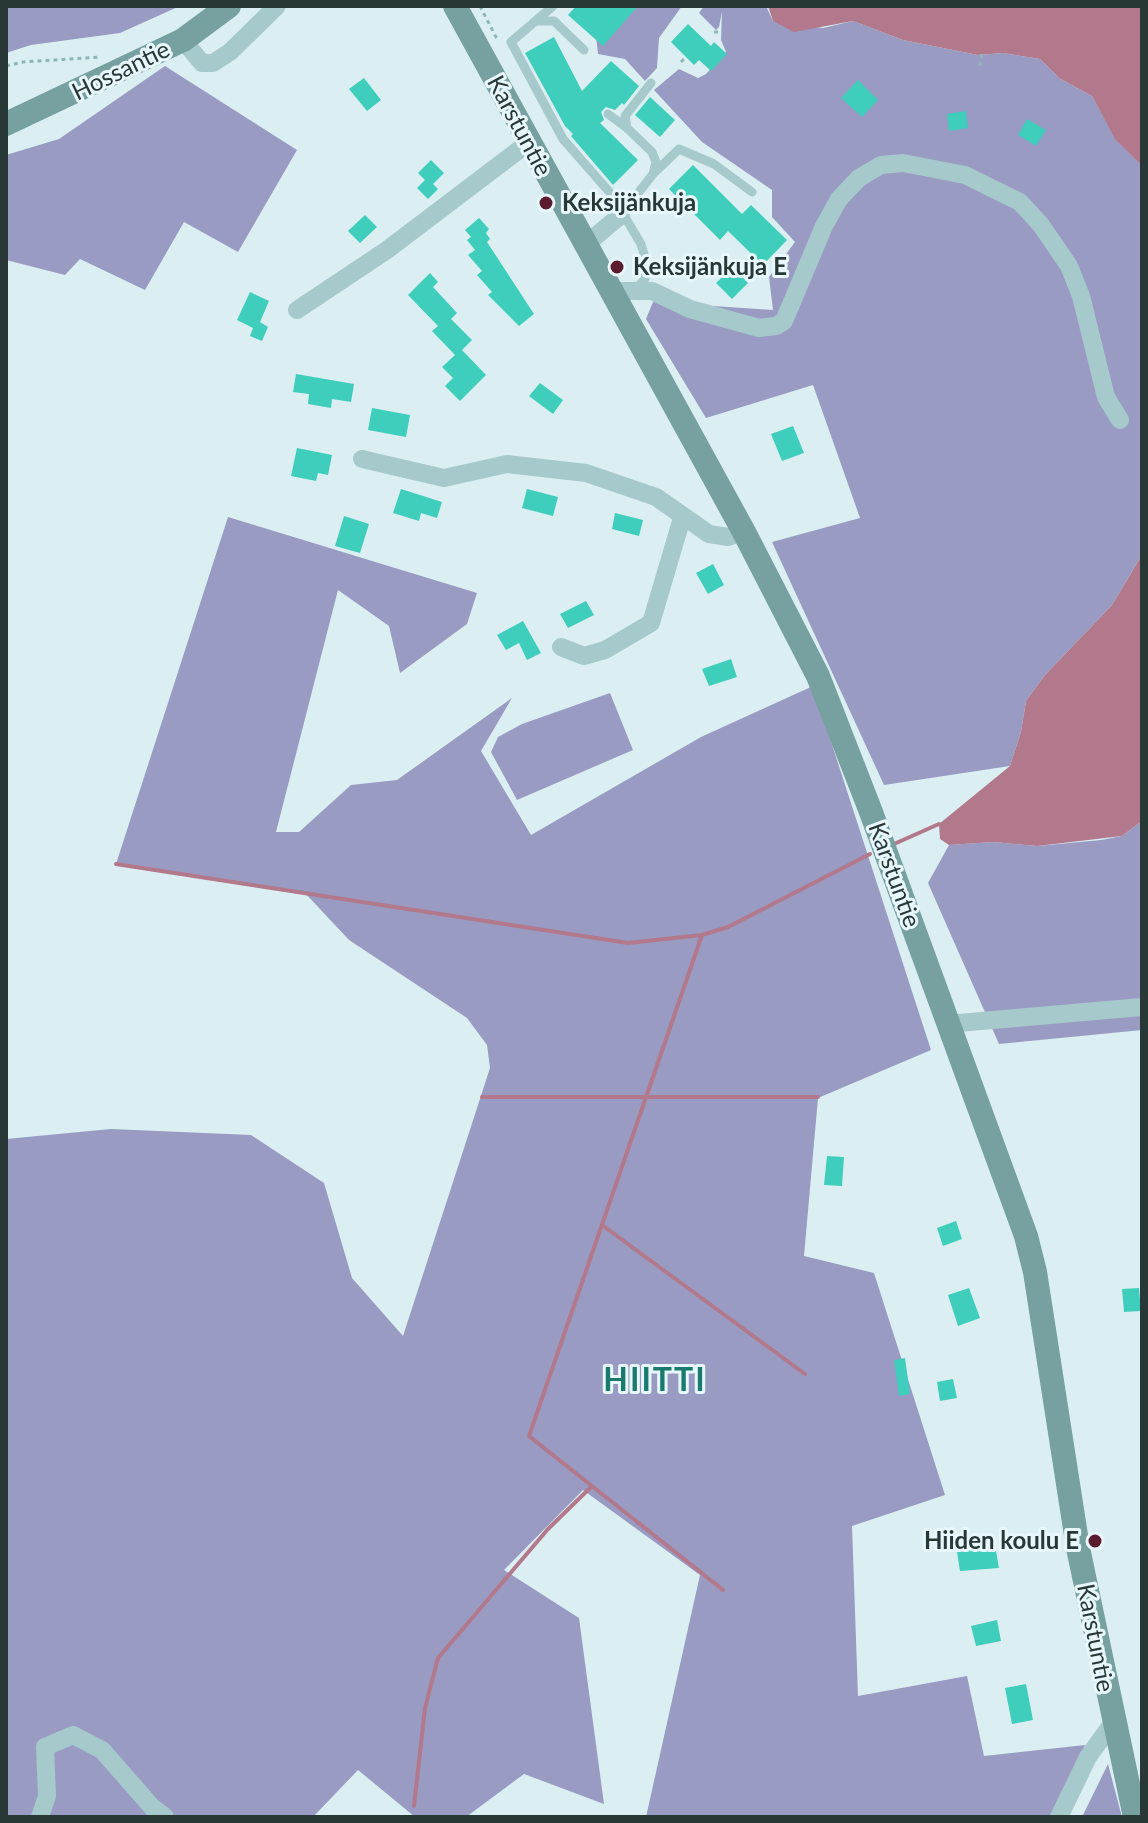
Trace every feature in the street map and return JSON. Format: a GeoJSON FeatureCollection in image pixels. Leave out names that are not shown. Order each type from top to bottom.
{"type":"FeatureCollection","features":[{"type":"Feature","properties":{"kind":"street","name":"Hossantie"},"geometry":{"type":"LineString","coordinates":[[6,124],[183,40],[229,6]]}},
{"type":"Feature","properties":{"kind":"street"},"geometry":{"type":"LineString","coordinates":[[183,40],[202,63],[213,63],[230,52],[277,6]]}},
{"type":"Feature","properties":{"kind":"street","name":"Karstuntie"},"geometry":{"type":"LineString","coordinates":[[455,6],[584,246],[621,292],[818,676],[1026,1236],[1035,1272],[1060,1445],[1112,1724],[1135,1817]]}},
{"type":"Feature","properties":{"kind":"street"},"geometry":{"type":"LineString","coordinates":[[297,310],[387,250],[528,143]]}},
{"type":"Feature","properties":{"kind":"street"},"geometry":{"type":"LineString","coordinates":[[621,292],[652,291],[690,309],[759,328],[776,326],[784,321],[824,226],[839,199],[859,178],[881,165],[903,163],[965,175],[1020,202],[1041,225],[1069,266],[1081,296],[1106,397],[1120,420]]}},
{"type":"Feature","properties":{"kind":"street"},"geometry":{"type":"LineString","coordinates":[[584,246],[621,215]]}},
{"type":"Feature","properties":{"kind":"street"},"geometry":{"type":"LineString","coordinates":[[362,459],[444,478],[507,464],[586,473],[656,497],[709,534],[728,537],[744,532]]}},
{"type":"Feature","properties":{"kind":"street"},"geometry":{"type":"LineString","coordinates":[[561,647],[584,656],[605,650],[651,623],[682,518]]}},
{"type":"Feature","properties":{"kind":"street"},"geometry":{"type":"LineString","coordinates":[[947,1024],[1142,1007]]}},
{"type":"Feature","properties":{"kind":"street"},"geometry":{"type":"LineString","coordinates":[[1059,1817],[1088,1757],[1112,1724]]}},
{"type":"Feature","properties":{"kind":"street"},"geometry":{"type":"LineString","coordinates":[[40,1817],[47,1796],[45,1747],[73,1735],[102,1750],[152,1807],[165,1817]]}},
{"type":"Feature","properties":{"kind":"lane"},"geometry":{"type":"LineString","coordinates":[[553,6],[511,42],[563,139],[612,195],[621,215],[641,244],[646,261],[645,279],[621,292]]}},
{"type":"Feature","properties":{"kind":"lane"},"geometry":{"type":"LineString","coordinates":[[539,21],[554,21],[584,50]]}},
{"type":"Feature","properties":{"kind":"lane"},"geometry":{"type":"LineString","coordinates":[[627,128],[625,116],[651,83]]}},
{"type":"Feature","properties":{"kind":"lane"},"geometry":{"type":"LineString","coordinates":[[608,114],[652,152],[656,162],[653,174]]}},
{"type":"Feature","properties":{"kind":"lane"},"geometry":{"type":"LineString","coordinates":[[621,215],[653,174],[679,149],[714,164],[752,192]]}},
{"type":"Feature","properties":{"kind":"path"},"geometry":{"type":"LineString","coordinates":[[714,32],[722,32]]}},
{"type":"Feature","properties":{"kind":"path"},"geometry":{"type":"LineString","coordinates":[[980,66],[982,50]]}},
{"type":"Feature","properties":{"kind":"path"},"geometry":{"type":"LineString","coordinates":[[6,66],[106,56]]}},
{"type":"Feature","properties":{"kind":"path"},"geometry":{"type":"LineString","coordinates":[[681,62],[686,57]]}},
{"type":"Feature","properties":{"kind":"shaded area"},"geometry":{"type":"Polygon","coordinates":[[[6,6],[180,6],[120,33],[31,45],[6,53],[6,6]]]}},
{"type":"Feature","properties":{"kind":"shaded area"},"geometry":{"type":"Polygon","coordinates":[[[626,6],[682,6],[659,38],[657,68],[645,81],[625,59],[598,54],[596,36],[626,6]]]}},
{"type":"Feature","properties":{"kind":"shaded area"},"geometry":{"type":"Polygon","coordinates":[[[704,6],[766,6],[773,21],[823,28],[853,21],[903,40],[978,55],[1003,53],[1040,59],[1059,78],[1092,96],[1115,138],[1142,166],[1142,555],[1112,605],[1045,675],[1026,701],[1021,732],[1010,766],[884,785],[772,542],[860,518],[813,385],[706,418],[646,319],[653,302],[773,310],[769,277],[795,242],[772,217],[772,190],[702,142],[654,90],[679,69],[698,78],[706,74],[726,52],[721,40],[722,12],[716,30],[699,13],[704,6]]]}},
{"type":"Feature","properties":{"kind":"shaded area"},"geometry":{"type":"Polygon","coordinates":[[[768,6],[1142,6],[1142,166],[1115,139],[1092,96],[1059,78],[1040,59],[1003,53],[978,55],[903,40],[853,21],[794,32],[773,21],[768,6]]]}},
{"type":"Feature","properties":{"kind":"shaded area"},"geometry":{"type":"Polygon","coordinates":[[[165,66],[297,150],[238,252],[184,222],[145,290],[80,259],[65,275],[6,260],[6,155],[59,139],[165,66]]]}},
{"type":"Feature","properties":{"kind":"shaded area"},"geometry":{"type":"Polygon","coordinates":[[[228,517],[477,593],[467,624],[400,673],[389,626],[338,590],[276,832],[299,832],[351,785],[397,780],[512,698],[481,751],[531,835],[701,737],[813,686],[931,1050],[818,1098],[804,1256],[874,1273],[945,1495],[852,1526],[858,1696],[967,1676],[984,1756],[1085,1745],[1053,1817],[646,1817],[700,1575],[583,1490],[504,1570],[579,1618],[604,1804],[524,1774],[466,1817],[415,1817],[358,1770],[313,1817],[6,1817],[6,1139],[111,1129],[251,1135],[324,1183],[352,1278],[403,1336],[490,1068],[487,1045],[467,1018],[349,940],[305,893],[116,864],[228,517]]]}},
{"type":"Feature","properties":{"kind":"shaded area"},"geometry":{"type":"Polygon","coordinates":[[[1142,555],[1142,821],[1122,836],[1037,846],[993,842],[949,845],[940,839],[939,824],[1010,766],[1021,732],[1026,701],[1045,675],[1112,605],[1142,555]]]}},
{"type":"Feature","properties":{"kind":"shaded area"},"geometry":{"type":"Polygon","coordinates":[[[610,693],[633,750],[517,800],[491,752],[498,737],[522,724],[610,693]]]}},
{"type":"Feature","properties":{"kind":"shaded area"},"geometry":{"type":"Polygon","coordinates":[[[1142,821],[1142,1030],[999,1044],[928,883],[949,845],[993,842],[1037,846],[1101,840],[1122,836],[1142,821]]]}},
{"type":"Feature","properties":{"kind":"shaded area"},"geometry":{"type":"Polygon","coordinates":[[[1108,1764],[1122,1817],[1082,1817],[1108,1764]]]}},
{"type":"Feature","properties":{"kind":"building"},"geometry":{"type":"Polygon","coordinates":[[[576,6],[638,6],[603,46],[568,15],[576,6]]]}},
{"type":"Feature","properties":{"kind":"building"},"geometry":{"type":"Polygon","coordinates":[[[688,24],[711,46],[714,42],[727,54],[711,71],[699,60],[694,65],[671,42],[688,24]]]}},
{"type":"Feature","properties":{"kind":"building"},"geometry":{"type":"Polygon","coordinates":[[[554,37],[582,91],[611,61],[639,86],[624,105],[622,103],[615,110],[606,107],[601,112],[604,120],[600,123],[638,160],[613,185],[571,136],[573,134],[565,126],[525,53],[554,37]]]}},
{"type":"Feature","properties":{"kind":"building"},"geometry":{"type":"Polygon","coordinates":[[[364,78],[381,100],[367,111],[349,89],[364,78]]]}},
{"type":"Feature","properties":{"kind":"building"},"geometry":{"type":"Polygon","coordinates":[[[858,80],[878,100],[862,117],[841,98],[858,80]]]}},
{"type":"Feature","properties":{"kind":"building"},"geometry":{"type":"Polygon","coordinates":[[[650,97],[675,120],[660,137],[635,115],[650,97]]]}},
{"type":"Feature","properties":{"kind":"building"},"geometry":{"type":"Polygon","coordinates":[[[966,111],[968,128],[949,131],[947,114],[966,111]]]}},
{"type":"Feature","properties":{"kind":"building"},"geometry":{"type":"Polygon","coordinates":[[[1027,119],[1046,130],[1036,146],[1018,135],[1027,119]]]}},
{"type":"Feature","properties":{"kind":"building"},"geometry":{"type":"Polygon","coordinates":[[[431,160],[444,173],[433,184],[438,189],[428,199],[417,188],[425,180],[418,173],[431,160]]]}},
{"type":"Feature","properties":{"kind":"building"},"geometry":{"type":"Polygon","coordinates":[[[693,165],[742,214],[751,205],[787,240],[763,265],[728,231],[720,240],[669,189],[693,165]]]}},
{"type":"Feature","properties":{"kind":"building"},"geometry":{"type":"Polygon","coordinates":[[[365,215],[377,227],[360,243],[348,231],[365,215]]]}},
{"type":"Feature","properties":{"kind":"building"},"geometry":{"type":"Polygon","coordinates":[[[479,218],[489,229],[486,233],[490,239],[487,242],[534,314],[519,326],[488,295],[492,292],[477,275],[482,271],[468,255],[475,250],[467,240],[471,237],[465,230],[479,218]]]}},
{"type":"Feature","properties":{"kind":"building"},"geometry":{"type":"Polygon","coordinates":[[[733,267],[748,283],[732,299],[716,283],[733,267]]]}},
{"type":"Feature","properties":{"kind":"building"},"geometry":{"type":"Polygon","coordinates":[[[430,273],[438,282],[433,287],[457,313],[451,319],[472,340],[462,350],[486,375],[460,401],[445,386],[453,378],[442,367],[455,355],[432,331],[438,326],[408,295],[430,273]]]}},
{"type":"Feature","properties":{"kind":"building"},"geometry":{"type":"Polygon","coordinates":[[[250,292],[269,301],[260,322],[268,327],[262,341],[250,336],[253,328],[237,320],[250,292]]]}},
{"type":"Feature","properties":{"kind":"building"},"geometry":{"type":"Polygon","coordinates":[[[296,374],[354,384],[351,402],[332,399],[331,408],[308,404],[309,394],[293,392],[296,374]]]}},
{"type":"Feature","properties":{"kind":"building"},"geometry":{"type":"Polygon","coordinates":[[[540,383],[563,400],[553,414],[529,396],[540,383]]]}},
{"type":"Feature","properties":{"kind":"building"},"geometry":{"type":"Polygon","coordinates":[[[372,408],[410,415],[406,437],[368,430],[372,408]]]}},
{"type":"Feature","properties":{"kind":"building"},"geometry":{"type":"Polygon","coordinates":[[[793,426],[804,453],[782,461],[771,434],[793,426]]]}},
{"type":"Feature","properties":{"kind":"building"},"geometry":{"type":"Polygon","coordinates":[[[297,448],[332,455],[328,475],[318,473],[316,481],[291,476],[297,448]]]}},
{"type":"Feature","properties":{"kind":"building"},"geometry":{"type":"Polygon","coordinates":[[[401,489],[442,502],[437,518],[421,513],[419,521],[393,513],[401,489]]]}},
{"type":"Feature","properties":{"kind":"building"},"geometry":{"type":"Polygon","coordinates":[[[527,489],[558,497],[553,516],[522,508],[527,489]]]}},
{"type":"Feature","properties":{"kind":"building"},"geometry":{"type":"Polygon","coordinates":[[[615,513],[643,520],[639,536],[612,529],[615,513]]]}},
{"type":"Feature","properties":{"kind":"building"},"geometry":{"type":"Polygon","coordinates":[[[344,516],[369,524],[360,553],[335,546],[344,516]]]}},
{"type":"Feature","properties":{"kind":"building"},"geometry":{"type":"Polygon","coordinates":[[[713,564],[724,585],[708,594],[696,573],[713,564]]]}},
{"type":"Feature","properties":{"kind":"building"},"geometry":{"type":"Polygon","coordinates":[[[586,601],[594,615],[568,628],[560,614],[586,601]]]}},
{"type":"Feature","properties":{"kind":"building"},"geometry":{"type":"Polygon","coordinates":[[[523,621],[541,653],[527,660],[519,643],[506,650],[497,635],[523,621]]]}},
{"type":"Feature","properties":{"kind":"building"},"geometry":{"type":"Polygon","coordinates":[[[731,659],[737,677],[709,686],[702,669],[731,659]]]}},
{"type":"Feature","properties":{"kind":"building"},"geometry":{"type":"Polygon","coordinates":[[[827,1156],[844,1157],[842,1186],[824,1185],[827,1156]]]}},
{"type":"Feature","properties":{"kind":"building"},"geometry":{"type":"Polygon","coordinates":[[[956,1221],[962,1239],[943,1246],[937,1228],[956,1221]]]}},
{"type":"Feature","properties":{"kind":"building"},"geometry":{"type":"Polygon","coordinates":[[[969,1288],[980,1318],[958,1326],[948,1295],[969,1288]]]}},
{"type":"Feature","properties":{"kind":"building"},"geometry":{"type":"Polygon","coordinates":[[[1139,1288],[1141,1311],[1124,1312],[1122,1289],[1139,1288]]]}},
{"type":"Feature","properties":{"kind":"building"},"geometry":{"type":"Polygon","coordinates":[[[905,1358],[910,1394],[899,1396],[894,1360],[905,1358]]]}},
{"type":"Feature","properties":{"kind":"building"},"geometry":{"type":"Polygon","coordinates":[[[953,1379],[957,1398],[940,1401],[937,1382],[953,1379]]]}},
{"type":"Feature","properties":{"kind":"building"},"geometry":{"type":"Polygon","coordinates":[[[987,1546],[988,1552],[996,1551],[999,1568],[960,1571],[957,1552],[987,1546]]]}},
{"type":"Feature","properties":{"kind":"building"},"geometry":{"type":"Polygon","coordinates":[[[997,1620],[1001,1641],[976,1646],[971,1626],[997,1620]]]}},
{"type":"Feature","properties":{"kind":"building"},"geometry":{"type":"Polygon","coordinates":[[[1026,1684],[1033,1720],[1012,1724],[1005,1688],[1026,1684]]]}},
{"type":"Feature","properties":{"kind":"waterway"},"geometry":{"type":"LineString","coordinates":[[894,844],[939,824]]}},
{"type":"Feature","properties":{"kind":"waterway"},"geometry":{"type":"LineString","coordinates":[[116,864],[628,943],[702,935],[728,927],[870,854]]}},
{"type":"Feature","properties":{"kind":"waterway"},"geometry":{"type":"LineString","coordinates":[[702,935],[529,1436],[723,1590]]}},
{"type":"Feature","properties":{"kind":"waterway"},"geometry":{"type":"LineString","coordinates":[[482,1097],[818,1097]]}},
{"type":"Feature","properties":{"kind":"waterway"},"geometry":{"type":"LineString","coordinates":[[602,1225],[805,1374]]}},
{"type":"Feature","properties":{"kind":"waterway"},"geometry":{"type":"LineString","coordinates":[[414,1806],[425,1708],[438,1658],[548,1529],[592,1486]]}},
{"type":"Feature","properties":{"kind":"place","name":"Keksijänkuja"},"geometry":{"type":"Point","coordinates":[546,203]}},
{"type":"Feature","properties":{"kind":"place","name":"Keksijänkuja E"},"geometry":{"type":"Point","coordinates":[617,267]}},
{"type":"Feature","properties":{"kind":"place","name":"Hiiden koulu E"},"geometry":{"type":"Point","coordinates":[1095,1541]}},
{"type":"Feature","properties":{"kind":"district","name":"HIITTI"},"geometry":{"type":"Point","coordinates":[655,1381]}}]}
